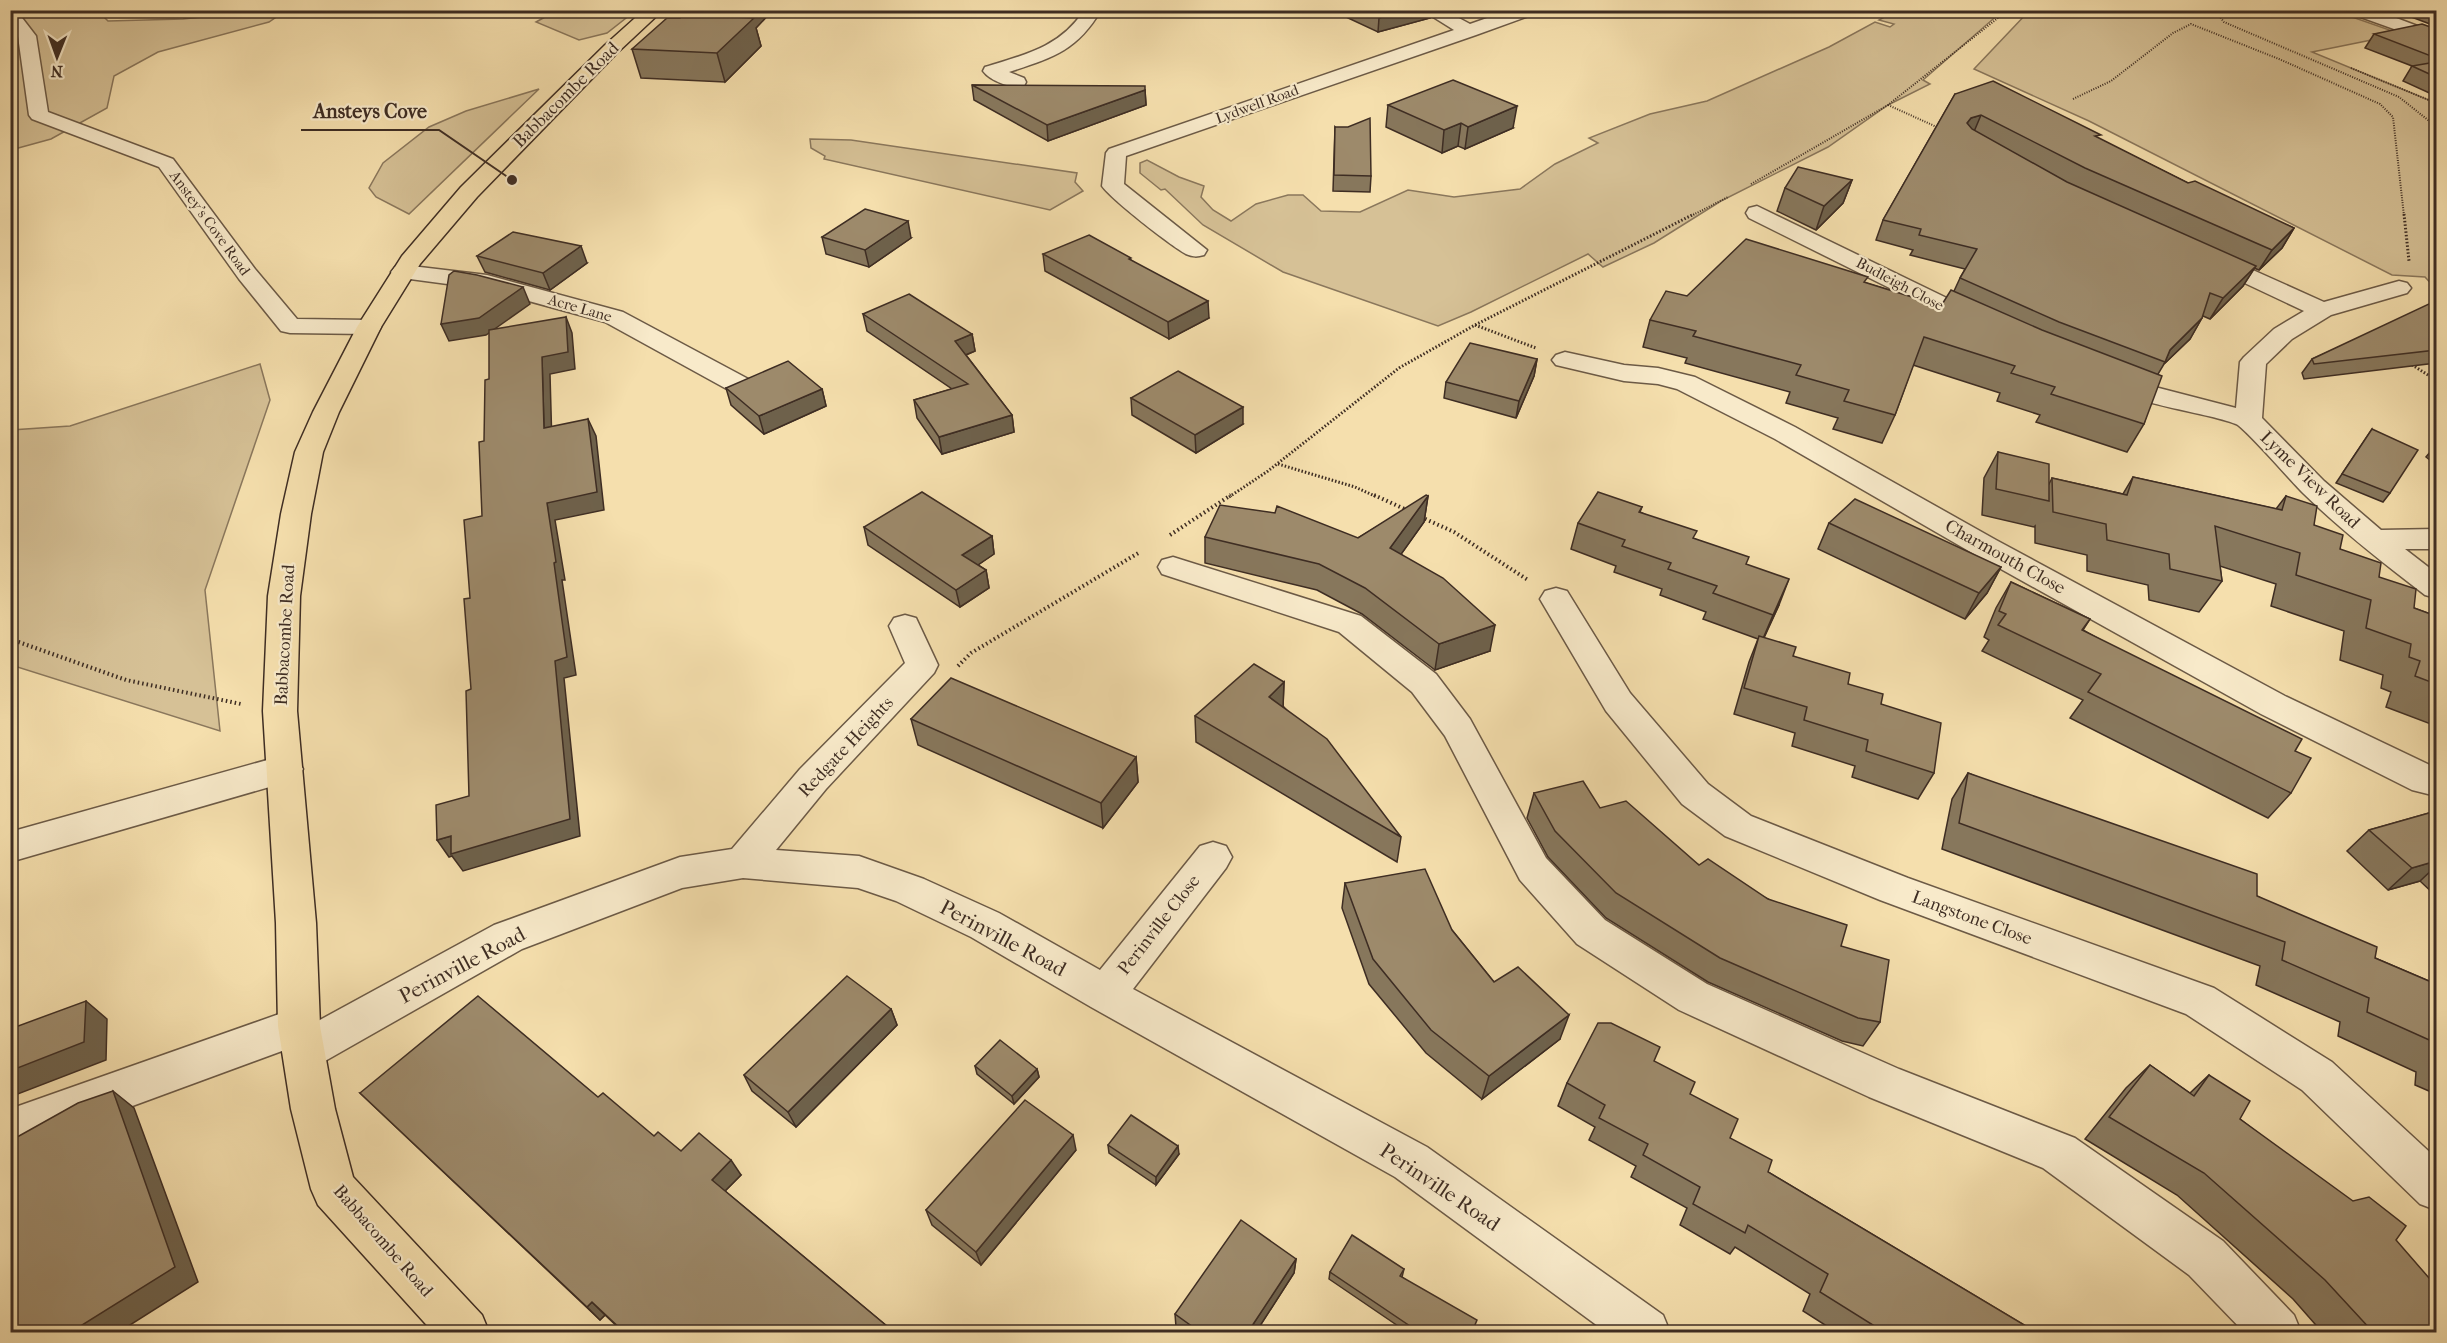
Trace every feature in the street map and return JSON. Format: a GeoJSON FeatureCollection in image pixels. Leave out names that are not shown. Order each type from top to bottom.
{"type":"FeatureCollection","features":[{"type":"Feature","properties":{"kind":"main road","name":"Babbacombe Road"},"geometry":{"type":"LineString","coordinates":[[456,1329],[334,1189],[313,1109],[301,1039],[296,923],[280,711],[284,596],[296,514],[309,452],[369,327],[403,272],[469,192],[611,49],[655,10]]}},
{"type":"Feature","properties":{"kind":"street"},"geometry":{"type":"LineString","coordinates":[[1017,82],[992,71],[1061,48],[1077,37],[1093,10]]}},
{"type":"Feature","properties":{"kind":"street"},"geometry":{"type":"LineString","coordinates":[[1430,10],[1470,31]]}},
{"type":"Feature","properties":{"kind":"street","name":"Lydwell Road"},"geometry":{"type":"LineString","coordinates":[[1196,250],[1180,240],[1113,186],[1116,153],[1528,10]]}},
{"type":"Feature","properties":{"kind":"street"},"geometry":{"type":"LineString","coordinates":[[2358,10],[2436,39]]}},
{"type":"Feature","properties":{"kind":"street","name":"Anstey's Cove Road"},"geometry":{"type":"LineString","coordinates":[[10,14],[27,36],[39,115],[166,164],[247,274],[290,326],[369,327]]}},
{"type":"Feature","properties":{"kind":"street","name":"Budleigh Close"},"geometry":{"type":"LineString","coordinates":[[1757,213],[1950,310],[2005,335]]}},
{"type":"Feature","properties":{"kind":"street"},"geometry":{"type":"LineString","coordinates":[[2185,247],[2322,310]]}},
{"type":"Feature","properties":{"kind":"street","name":"Acre Lane"},"geometry":{"type":"LineString","coordinates":[[403,272],[487,282],[614,317],[743,387]]}},
{"type":"Feature","properties":{"kind":"street","name":"Lyme View Road"},"geometry":{"type":"LineString","coordinates":[[2399,288],[2322,310],[2283,334],[2253,362],[2248,419],[2285,459],[2373,540],[2436,588]]}},
{"type":"Feature","properties":{"kind":"street","name":"Charmouth Close"},"geometry":{"type":"LineString","coordinates":[[1565,360],[1686,383],[1785,433],[1985,547],[2273,705],[2425,780],[2436,782]]}},
{"type":"Feature","properties":{"kind":"street"},"geometry":{"type":"LineString","coordinates":[[2092,371],[2146,393],[2248,419]]}},
{"type":"Feature","properties":{"kind":"street"},"geometry":{"type":"LineString","coordinates":[[2373,540],[2436,539]]}},
{"type":"Feature","properties":{"kind":"street"},"geometry":{"type":"LineString","coordinates":[[1162,551],[1350,624],[1424,683],[1458,728],[1533,869],[1591,932],[1692,998],[1884,1083],[2060,1153],[2206,1258],[2277,1332]]}},
{"type":"Feature","properties":{"kind":"street","name":"Langstone Close"},"geometry":{"type":"LineString","coordinates":[[1556,599],[1618,702],[1695,794],[1738,826],[1894,889],[2200,1001],[2317,1077],[2436,1188]]}},
{"type":"Feature","properties":{"kind":"street","name":"Redgate Heights"},"geometry":{"type":"LineString","coordinates":[[743,863],[813,779],[922,665],[905,626]]}},
{"type":"Feature","properties":{"kind":"street"},"geometry":{"type":"LineString","coordinates":[[10,847],[285,769]]}},
{"type":"Feature","properties":{"kind":"street","name":"Perinville Close"},"geometry":{"type":"LineString","coordinates":[[1105,994],[1213,857]]}},
{"type":"Feature","properties":{"kind":"street","name":"Perinville Road"},"geometry":{"type":"LineString","coordinates":[[10,1130],[301,1039],[508,937],[680,873],[743,863],[859,872],[910,890],[985,925],[1105,994],[1411,1162],[1646,1332]]}},
{"type":"Feature","properties":{"kind":"path"},"geometry":{"type":"LineString","coordinates":[[1750,184],[1888,105],[2008,10]]}},
{"type":"Feature","properties":{"kind":"path"},"geometry":{"type":"LineString","coordinates":[[2214,10],[2223,22],[2399,97],[2433,124],[2436,186]]}},
{"type":"Feature","properties":{"kind":"path"},"geometry":{"type":"LineString","coordinates":[[2073,99],[2111,81],[2173,33],[2191,24],[2279,59],[2380,104],[2393,117],[2410,276],[2399,288]]}},
{"type":"Feature","properties":{"kind":"path"},"geometry":{"type":"LineString","coordinates":[[2351,68],[2436,103]]}},
{"type":"Feature","properties":{"kind":"path"},"geometry":{"type":"LineString","coordinates":[[1888,105],[1940,128]]}},
{"type":"Feature","properties":{"kind":"path"},"geometry":{"type":"LineString","coordinates":[[955,668],[972,653],[1162,551],[1399,368],[1474,325],[1730,195]]}},
{"type":"Feature","properties":{"kind":"path"},"geometry":{"type":"LineString","coordinates":[[1474,325],[1565,360]]}},
{"type":"Feature","properties":{"kind":"path"},"geometry":{"type":"LineString","coordinates":[[2408,363],[2436,380]]}},
{"type":"Feature","properties":{"kind":"path"},"geometry":{"type":"LineString","coordinates":[[1277,464],[1354,487],[1454,532],[1556,599]]}},
{"type":"Feature","properties":{"kind":"path"},"geometry":{"type":"LineString","coordinates":[[10,639],[126,680],[280,711]]}},
{"type":"Feature","properties":{"kind":"shaded area"},"geometry":{"type":"Polygon","coordinates":[[[1897,10],[2009,11],[2006,15],[2000,13],[1923,80],[1930,84],[1888,105],[1828,147],[1721,201],[1654,243],[1603,267],[1588,254],[1438,326],[1283,272],[1203,225],[1165,189],[1161,190],[1140,173],[1140,163],[1147,160],[1179,177],[1204,186],[1201,197],[1213,210],[1231,221],[1256,204],[1288,195],[1303,195],[1321,211],[1360,212],[1408,190],[1454,197],[1520,189],[1555,164],[1598,143],[1589,138],[1650,114],[1707,101],[1829,47],[1875,22],[1890,27],[1894,24],[1879,20],[1897,10]]]}},
{"type":"Feature","properties":{"kind":"shaded area"},"geometry":{"type":"Polygon","coordinates":[[[11,11],[104,11],[101,14],[108,21],[183,19],[260,11],[285,11],[269,22],[158,52],[114,76],[107,108],[51,139],[11,150],[11,11]]]}},
{"type":"Feature","properties":{"kind":"shaded area"},"geometry":{"type":"Polygon","coordinates":[[[556,11],[635,11],[607,33],[579,40],[536,22],[556,11]]]}},
{"type":"Feature","properties":{"kind":"shaded area"},"geometry":{"type":"Polygon","coordinates":[[[2029,11],[2335,11],[2401,34],[2312,52],[2436,103],[2436,289],[2425,277],[2392,275],[2089,121],[1974,69],[2029,11]]]}},
{"type":"Feature","properties":{"kind":"shaded area"},"geometry":{"type":"Polygon","coordinates":[[[539,89],[409,214],[376,197],[369,188],[383,163],[429,127],[466,111],[539,89]]]}},
{"type":"Feature","properties":{"kind":"shaded area"},"geometry":{"type":"Polygon","coordinates":[[[810,139],[851,140],[1077,173],[1075,182],[1083,191],[1050,210],[824,159],[825,156],[811,148],[810,139]]]}},
{"type":"Feature","properties":{"kind":"shaded area"},"geometry":{"type":"Polygon","coordinates":[[[260,364],[270,400],[205,590],[220,731],[11,665],[11,430],[70,426],[260,364]]]}},
{"type":"Feature","properties":{"kind":"building"},"geometry":{"type":"Polygon","coordinates":[[[688,10],[740,10],[734,17],[754,18],[717,53],[632,49],[667,18],[680,18],[688,10]]]}},
{"type":"Feature","properties":{"kind":"building"},"geometry":{"type":"Polygon","coordinates":[[[1361,10],[1408,10],[1379,18],[1361,10]]]}},
{"type":"Feature","properties":{"kind":"building"},"geometry":{"type":"Polygon","coordinates":[[[2422,24],[2436,29],[2436,58],[2374,34],[2422,24]]]}},
{"type":"Feature","properties":{"kind":"building"},"geometry":{"type":"Polygon","coordinates":[[[2436,62],[2436,77],[2412,66],[2436,62]]]}},
{"type":"Feature","properties":{"kind":"building"},"geometry":{"type":"Polygon","coordinates":[[[1453,80],[1517,106],[1468,127],[1461,123],[1444,130],[1388,105],[1453,80]]]}},
{"type":"Feature","properties":{"kind":"building"},"geometry":{"type":"Polygon","coordinates":[[[1993,81],[2101,135],[2095,136],[2188,183],[2195,181],[2294,228],[2272,250],[2085,168],[1981,115],[1971,118],[1967,123],[1972,129],[2067,182],[2256,266],[2223,298],[2210,293],[2202,318],[2170,350],[2165,362],[2059,322],[1960,278],[1977,249],[1919,235],[1921,229],[1883,220],[1955,94],[1993,81]]]}},
{"type":"Feature","properties":{"kind":"building"},"geometry":{"type":"Polygon","coordinates":[[[972,85],[1145,86],[1145,90],[1047,125],[972,85]]]}},
{"type":"Feature","properties":{"kind":"building"},"geometry":{"type":"Polygon","coordinates":[[[1370,118],[1371,176],[1334,175],[1335,127],[1348,127],[1370,118]]]}},
{"type":"Feature","properties":{"kind":"building"},"geometry":{"type":"Polygon","coordinates":[[[1798,167],[1852,180],[1824,206],[1785,188],[1798,167]]]}},
{"type":"Feature","properties":{"kind":"building"},"geometry":{"type":"Polygon","coordinates":[[[865,209],[908,221],[865,250],[822,237],[865,209]]]}},
{"type":"Feature","properties":{"kind":"building"},"geometry":{"type":"Polygon","coordinates":[[[513,232],[581,246],[543,273],[477,256],[513,232]]]}},
{"type":"Feature","properties":{"kind":"building"},"geometry":{"type":"Polygon","coordinates":[[[1089,235],[1208,301],[1168,322],[1043,254],[1089,235]]]}},
{"type":"Feature","properties":{"kind":"building"},"geometry":{"type":"Polygon","coordinates":[[[1746,239],[1868,277],[1864,282],[1941,306],[1951,290],[2042,330],[2162,376],[2144,424],[2051,394],[2055,387],[2011,373],[2015,366],[1924,337],[1895,415],[1844,401],[1849,390],[1796,375],[1801,365],[1693,336],[1696,331],[1650,320],[1666,291],[1687,296],[1746,239]]]}},
{"type":"Feature","properties":{"kind":"building"},"geometry":{"type":"Polygon","coordinates":[[[454,271],[523,287],[479,318],[441,324],[449,275],[454,271]]]}},
{"type":"Feature","properties":{"kind":"building"},"geometry":{"type":"Polygon","coordinates":[[[909,294],[972,334],[955,341],[1012,415],[939,437],[914,400],[968,384],[863,314],[909,294]]]}},
{"type":"Feature","properties":{"kind":"building"},"geometry":{"type":"Polygon","coordinates":[[[2433,302],[2436,304],[2436,350],[2314,364],[2312,359],[2433,302]]]}},
{"type":"Feature","properties":{"kind":"building"},"geometry":{"type":"Polygon","coordinates":[[[566,317],[568,352],[542,357],[544,428],[588,419],[597,492],[547,503],[567,657],[555,661],[570,819],[451,854],[451,836],[437,840],[436,805],[469,796],[466,691],[471,689],[464,599],[470,598],[464,520],[482,516],[479,442],[484,441],[485,380],[489,379],[489,330],[566,317]]]}},
{"type":"Feature","properties":{"kind":"building"},"geometry":{"type":"Polygon","coordinates":[[[1470,343],[1537,359],[1519,401],[1446,382],[1470,343]]]}},
{"type":"Feature","properties":{"kind":"building"},"geometry":{"type":"Polygon","coordinates":[[[788,361],[822,389],[759,416],[726,388],[788,361]]]}},
{"type":"Feature","properties":{"kind":"building"},"geometry":{"type":"Polygon","coordinates":[[[1178,371],[1243,407],[1195,435],[1131,398],[1178,371]]]}},
{"type":"Feature","properties":{"kind":"building"},"geometry":{"type":"Polygon","coordinates":[[[2372,429],[2418,450],[2390,493],[2342,474],[2372,429]]]}},
{"type":"Feature","properties":{"kind":"building"},"geometry":{"type":"Polygon","coordinates":[[[1998,452],[2049,464],[2049,501],[1996,489],[1998,452]]]}},
{"type":"Feature","properties":{"kind":"building"},"geometry":{"type":"Polygon","coordinates":[[[2133,477],[2282,510],[2286,496],[2317,506],[2314,525],[2343,535],[2340,549],[2381,563],[2379,577],[2416,589],[2414,608],[2436,616],[2436,684],[2415,676],[2420,661],[2409,657],[2411,644],[2366,628],[2371,600],[2296,575],[2300,553],[2215,526],[2222,581],[2170,569],[2169,554],[2107,540],[2106,524],[2053,512],[2052,478],[2127,495],[2133,477]]]}},
{"type":"Feature","properties":{"kind":"building"},"geometry":{"type":"Polygon","coordinates":[[[922,492],[992,536],[962,555],[986,570],[956,590],[864,527],[922,492]]]}},
{"type":"Feature","properties":{"kind":"building"},"geometry":{"type":"Polygon","coordinates":[[[1598,492],[1642,507],[1639,512],[1697,531],[1693,538],[1749,557],[1746,564],[1789,579],[1773,615],[1713,593],[1717,586],[1668,569],[1671,563],[1622,546],[1625,540],[1578,523],[1598,492]]]}},
{"type":"Feature","properties":{"kind":"building"},"geometry":{"type":"Polygon","coordinates":[[[1426,495],[1428,496],[1390,548],[1443,578],[1495,625],[1439,644],[1365,588],[1319,564],[1205,537],[1220,505],[1275,513],[1277,506],[1358,538],[1426,495]]]}},
{"type":"Feature","properties":{"kind":"building"},"geometry":{"type":"Polygon","coordinates":[[[1855,499],[2001,567],[1979,593],[1829,523],[1855,499]]]}},
{"type":"Feature","properties":{"kind":"building"},"geometry":{"type":"Polygon","coordinates":[[[2011,582],[2090,619],[2082,630],[2302,739],[2295,751],[2311,758],[2291,793],[2088,692],[2101,674],[1998,625],[2006,614],[1999,611],[2011,582]]]}},
{"type":"Feature","properties":{"kind":"building"},"geometry":{"type":"Polygon","coordinates":[[[1759,636],[1796,647],[1793,656],[1850,673],[1848,684],[1883,694],[1881,704],[1941,723],[1934,773],[1866,751],[1868,740],[1804,720],[1807,707],[1744,688],[1759,636]]]}},
{"type":"Feature","properties":{"kind":"building"},"geometry":{"type":"Polygon","coordinates":[[[1254,664],[1284,682],[1269,697],[1327,739],[1401,837],[1195,716],[1254,664]]]}},
{"type":"Feature","properties":{"kind":"building"},"geometry":{"type":"Polygon","coordinates":[[[951,678],[1136,757],[1101,803],[911,719],[951,678]]]}},
{"type":"Feature","properties":{"kind":"building"},"geometry":{"type":"Polygon","coordinates":[[[1968,773],[2257,874],[2257,896],[2377,947],[2375,958],[2436,984],[2436,1043],[2367,1012],[2369,998],[2282,960],[2285,942],[1959,823],[1968,773]]]}},
{"type":"Feature","properties":{"kind":"building"},"geometry":{"type":"Polygon","coordinates":[[[1583,781],[1600,808],[1626,801],[1699,865],[1708,859],[1768,899],[1847,925],[1841,946],[1889,960],[1880,1022],[1858,1018],[1720,958],[1616,893],[1555,831],[1534,793],[1583,781]]]}},
{"type":"Feature","properties":{"kind":"building"},"geometry":{"type":"Polygon","coordinates":[[[2436,811],[2436,861],[2412,868],[2369,830],[2436,811]]]}},
{"type":"Feature","properties":{"kind":"building"},"geometry":{"type":"Polygon","coordinates":[[[1425,869],[1452,930],[1494,982],[1518,967],[1569,1015],[1489,1076],[1431,1030],[1373,959],[1345,883],[1425,869]]]}},
{"type":"Feature","properties":{"kind":"building"},"geometry":{"type":"Polygon","coordinates":[[[847,976],[891,1009],[788,1112],[744,1075],[847,976]]]}},
{"type":"Feature","properties":{"kind":"building"},"geometry":{"type":"Polygon","coordinates":[[[478,996],[598,1097],[603,1093],[654,1136],[658,1132],[681,1151],[699,1133],[731,1160],[712,1180],[894,1332],[624,1332],[592,1302],[587,1307],[360,1093],[478,996]]]}},
{"type":"Feature","properties":{"kind":"building"},"geometry":{"type":"Polygon","coordinates":[[[86,1001],[84,1042],[10,1071],[10,1029],[86,1001]]]}},
{"type":"Feature","properties":{"kind":"building"},"geometry":{"type":"Polygon","coordinates":[[[1598,1023],[1611,1023],[1660,1047],[1654,1061],[1695,1082],[1690,1094],[1738,1119],[1730,1138],[1772,1160],[1768,1172],[2036,1332],[1884,1332],[1820,1292],[1828,1274],[1748,1225],[1745,1233],[1693,1204],[1700,1187],[1643,1155],[1648,1144],[1599,1118],[1605,1105],[1567,1083],[1598,1023]]]}},
{"type":"Feature","properties":{"kind":"building"},"geometry":{"type":"Polygon","coordinates":[[[1000,1040],[1037,1069],[1012,1096],[975,1066],[1000,1040]]]}},
{"type":"Feature","properties":{"kind":"building"},"geometry":{"type":"Polygon","coordinates":[[[2150,1065],[2194,1096],[2209,1075],[2250,1101],[2240,1119],[2353,1201],[2369,1197],[2406,1226],[2396,1240],[2436,1286],[2436,1332],[2373,1332],[2325,1280],[2204,1173],[2109,1117],[2150,1065]]]}},
{"type":"Feature","properties":{"kind":"building"},"geometry":{"type":"Polygon","coordinates":[[[113,1091],[175,1267],[71,1332],[10,1332],[10,1141],[78,1103],[113,1091]]]}},
{"type":"Feature","properties":{"kind":"building"},"geometry":{"type":"Polygon","coordinates":[[[1025,1100],[1073,1135],[976,1252],[926,1210],[1025,1100]]]}},
{"type":"Feature","properties":{"kind":"building"},"geometry":{"type":"Polygon","coordinates":[[[1131,1115],[1178,1146],[1156,1177],[1108,1145],[1131,1115]]]}},
{"type":"Feature","properties":{"kind":"building"},"geometry":{"type":"Polygon","coordinates":[[[1241,1220],[1296,1259],[1248,1332],[1200,1332],[1175,1314],[1241,1220]]]}},
{"type":"Feature","properties":{"kind":"building"},"geometry":{"type":"Polygon","coordinates":[[[1352,1235],[1404,1269],[1400,1276],[1477,1320],[1472,1332],[1419,1332],[1330,1272],[1352,1235]]]}},
{"type":"Feature","properties":{"kind":"place","name":"Ansteys Cove"},"geometry":{"type":"Point","coordinates":[512,180]}}]}
